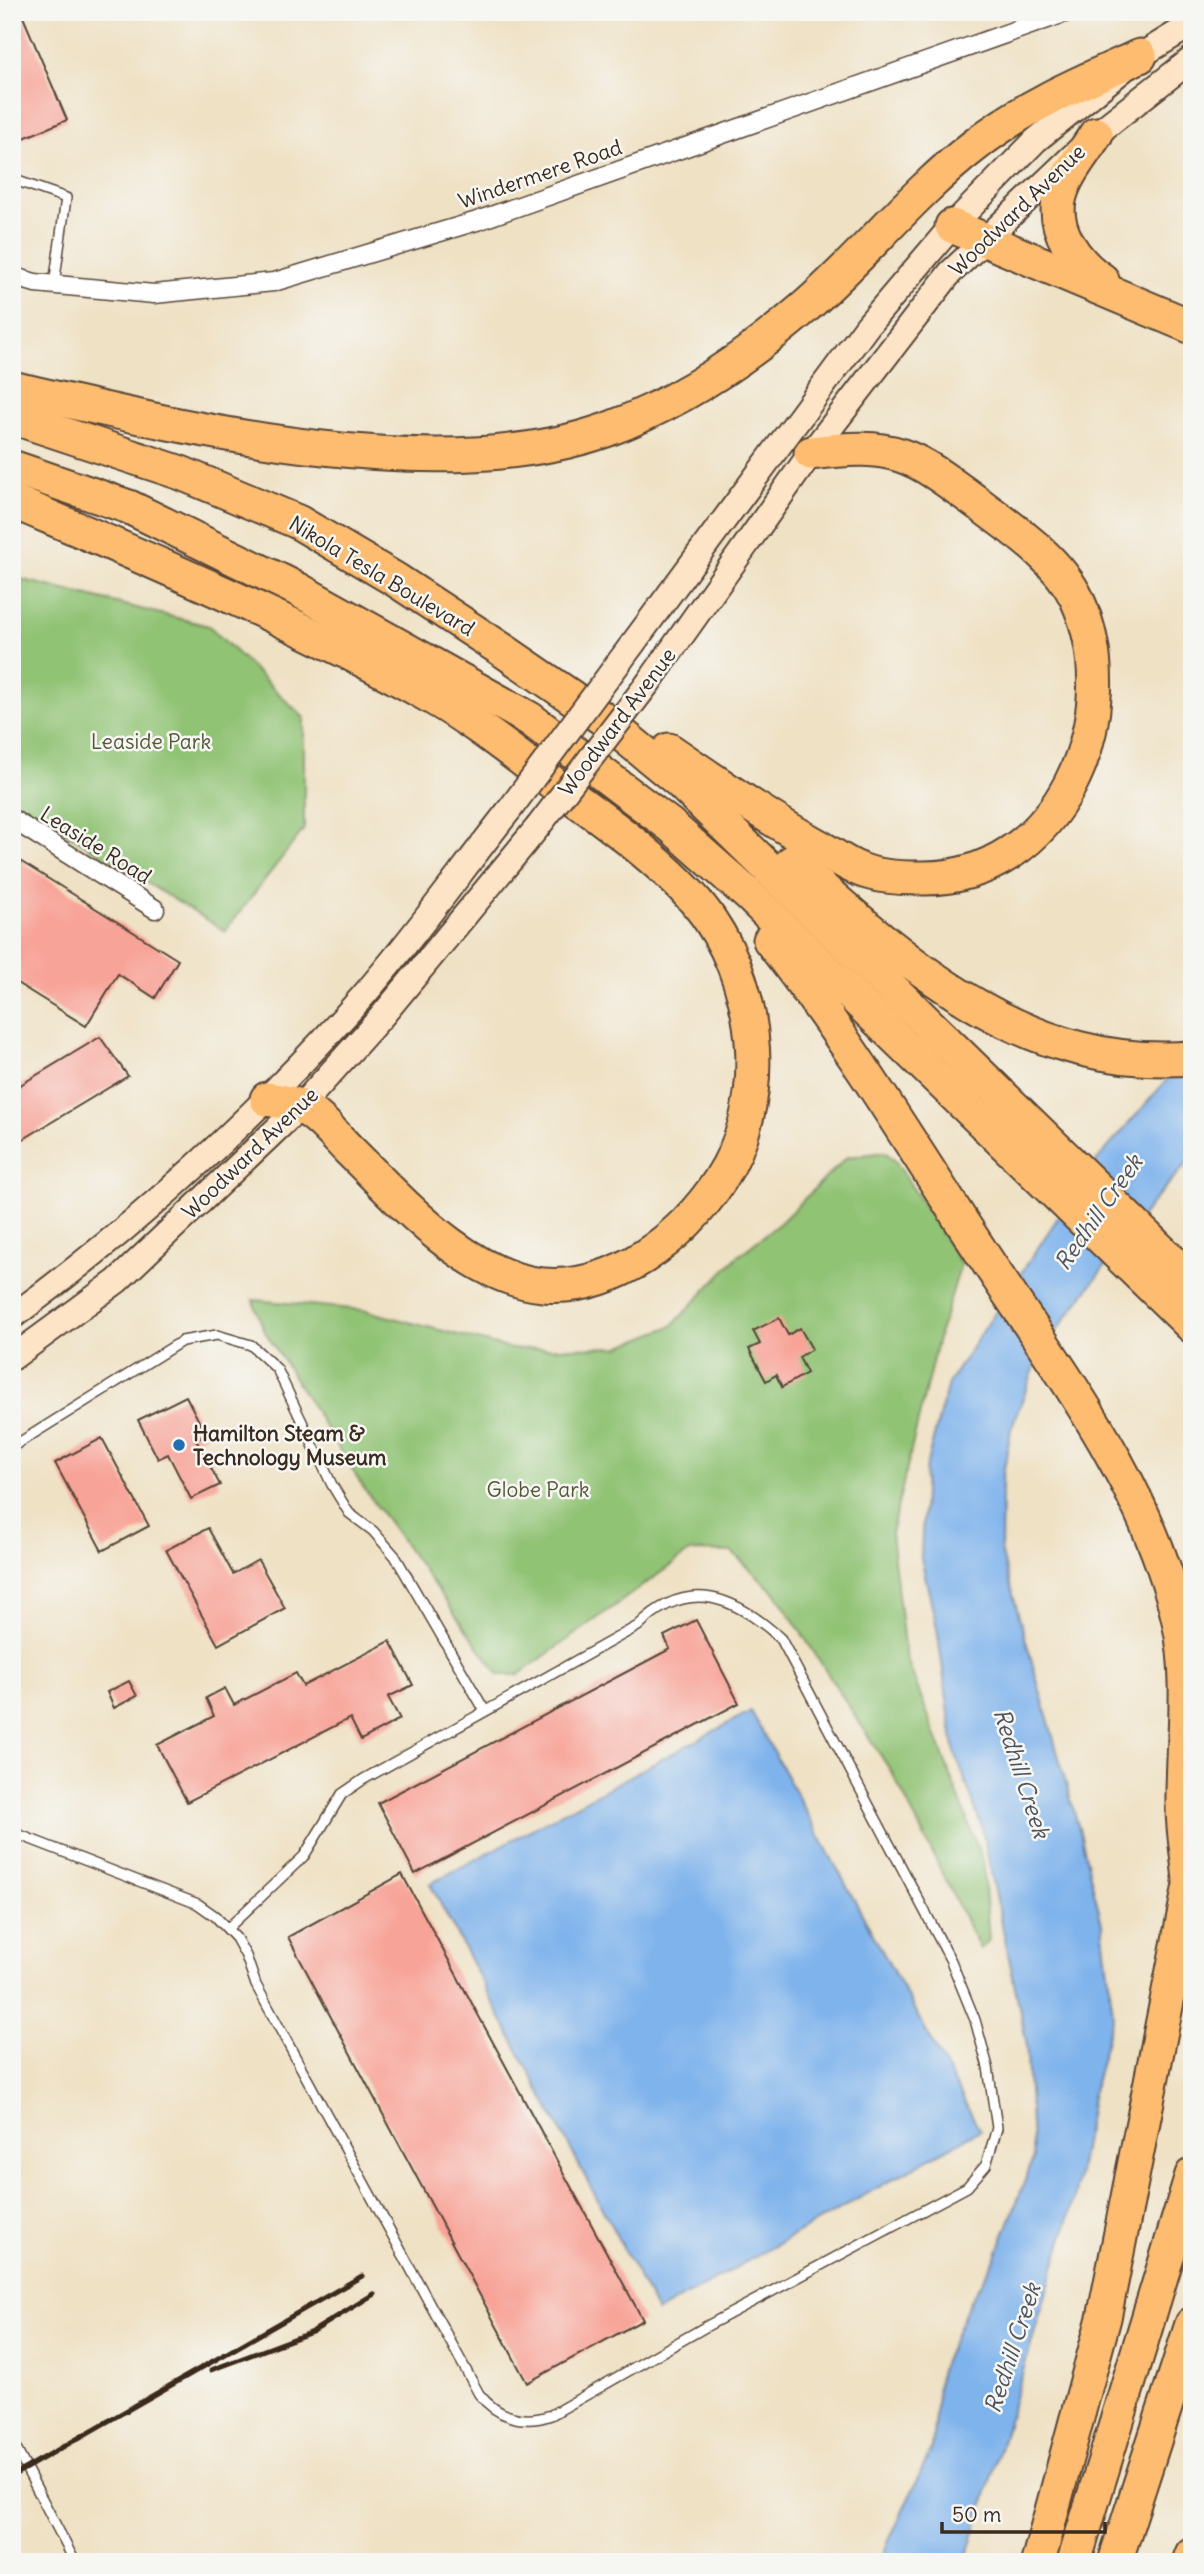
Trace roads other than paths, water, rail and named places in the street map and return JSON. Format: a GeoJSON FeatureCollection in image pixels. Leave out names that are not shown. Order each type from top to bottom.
{"type":"FeatureCollection","features":[{"type":"Feature","properties":{"kind":"highway"},"geometry":{"type":"LineString","coordinates":[[12,388],[134,416],[326,449],[460,455],[524,448],[586,436],[661,406],[722,371],[807,305],[971,148],[1034,105],[1140,56]]}},
{"type":"Feature","properties":{"kind":"highway"},"geometry":{"type":"LineString","coordinates":[[1096,134],[1063,189],[1059,216],[1072,254],[1087,270],[1130,299]]}},
{"type":"Feature","properties":{"kind":"highway"},"geometry":{"type":"LineString","coordinates":[[952,226],[1192,327]]}},
{"type":"Feature","properties":{"kind":"highway","name":"Nikola Tesla Boulevard"},"geometry":{"type":"LineString","coordinates":[[12,418],[181,472],[286,517],[396,580],[603,718],[679,781]]}},
{"type":"Feature","properties":{"kind":"highway"},"geometry":{"type":"LineString","coordinates":[[396,580],[510,640],[780,825],[862,871],[900,878],[940,879],[986,864],[1035,834],[1066,797],[1082,758],[1093,718],[1095,662],[1076,598],[1052,565],[1021,536],[924,464],[881,448],[811,453]]}},
{"type":"Feature","properties":{"kind":"highway"},"geometry":{"type":"LineString","coordinates":[[12,467],[129,507],[297,590],[530,719],[670,825],[750,896],[1192,1326]]}},
{"type":"Feature","properties":{"kind":"highway"},"geometry":{"type":"LineString","coordinates":[[12,501],[288,622],[437,700],[595,814],[673,880],[710,919],[731,960],[747,1004],[754,1049],[751,1090],[741,1131],[722,1177],[701,1205],[655,1249],[614,1273],[590,1280],[542,1285],[491,1270],[441,1236],[301,1106],[267,1099]]}},
{"type":"Feature","properties":{"kind":"highway"},"geometry":{"type":"LineString","coordinates":[[679,781],[768,842],[886,945],[948,991],[1017,1026],[1060,1044],[1153,1061],[1192,1058]]}},
{"type":"Feature","properties":{"kind":"highway"},"geometry":{"type":"LineString","coordinates":[[679,781],[1192,1281]]}},
{"type":"Feature","properties":{"kind":"highway"},"geometry":{"type":"LineString","coordinates":[[670,825],[754,920],[859,1059],[975,1243],[1069,1384],[1125,1479],[1161,1553],[1180,1624],[1187,1702],[1183,1808],[1191,1878],[1104,2318],[1038,2562]]}},
{"type":"Feature","properties":{"kind":"highway"},"geometry":{"type":"LineString","coordinates":[[1136,1274],[1192,1354]]}},
{"type":"Feature","properties":{"kind":"highway"},"geometry":{"type":"LineString","coordinates":[[1074,2562],[1192,2175]]}},
{"type":"Feature","properties":{"kind":"highway"},"geometry":{"type":"LineString","coordinates":[[1115,2562],[1192,2324]]}},
{"type":"Feature","properties":{"kind":"highway"},"geometry":{"type":"LineString","coordinates":[[1189,2562],[1192,2554]]}},
{"type":"Feature","properties":{"kind":"main road","name":"Woodward Avenue"},"geometry":{"type":"LineString","coordinates":[[12,1318],[138,1220],[224,1143],[365,993],[510,809],[868,325],[952,226],[1036,139],[1140,56],[1192,24]]}},
{"type":"Feature","properties":{"kind":"main road","name":"Woodward Avenue"},"geometry":{"type":"LineString","coordinates":[[12,1358],[117,1281],[301,1106],[382,1016],[537,828],[649,682],[811,453],[950,272],[1096,134],[1192,60]]}},
{"type":"Feature","properties":{"kind":"street","name":"Windermere Road"},"geometry":{"type":"LineString","coordinates":[[12,276],[35,283],[154,294],[274,282],[477,221],[1067,12]]}},
{"type":"Feature","properties":{"kind":"street","name":"Leaside Road"},"geometry":{"type":"LineString","coordinates":[[12,819],[155,909]]}},
{"type":"Feature","properties":{"kind":"lane"},"geometry":{"type":"LineString","coordinates":[[12,178],[66,198],[54,285]]}},
{"type":"Feature","properties":{"kind":"lane"},"geometry":{"type":"LineString","coordinates":[[12,1447],[182,1341],[217,1335],[251,1345],[277,1369],[343,1504],[395,1556],[485,1711]]}},
{"type":"Feature","properties":{"kind":"lane"},"geometry":{"type":"LineString","coordinates":[[12,1832],[198,1905],[228,1928],[246,1956],[256,1985],[479,2394],[491,2407],[506,2416],[524,2420],[551,2415],[974,2181],[990,2157],[997,2128],[988,2067],[975,2020],[951,1961],[781,1639],[755,1614],[732,1602],[707,1597],[682,1600],[658,1609],[638,1626],[364,1779],[342,1794],[304,1856],[228,1928]]}},
{"type":"Feature","properties":{"kind":"lane"},"geometry":{"type":"LineString","coordinates":[[12,2441],[75,2562]]}},
{"type":"Feature","properties":{"kind":"water","name":"Redhill Creek"},"geometry":{"type":"Polygon","coordinates":[[[1192,1042],[1192,1158],[1155,1199],[1040,1353],[1011,1429],[1002,1480],[1001,1552],[1081,1836],[1102,1924],[1113,2015],[1093,2091],[1074,2200],[966,2562],[879,2562],[932,2448],[939,2373],[969,2303],[995,2259],[1033,2159],[1026,2040],[982,1828],[954,1749],[937,1628],[921,1558],[925,1470],[948,1384],[1092,1166],[1171,1075],[1192,1042]]]}},
{"type":"Feature","properties":{"kind":"water"},"geometry":{"type":"Polygon","coordinates":[[[751,1711],[980,2130],[657,2312],[430,1884],[751,1711]]]}},
{"type":"Feature","properties":{"kind":"railway"},"geometry":{"type":"LineString","coordinates":[[12,2476],[362,2276]]}},
{"type":"Feature","properties":{"kind":"railway"},"geometry":{"type":"LineString","coordinates":[[211,2370],[312,2332],[374,2294]]}},
{"type":"Feature","properties":{"kind":"place","name":"Hamilton Steam & Technology Museum"},"geometry":{"type":"Point","coordinates":[179,1445]}},
{"type":"Feature","properties":{"kind":"park label","name":"Leaside Park"},"geometry":{"type":"Point","coordinates":[151,741]}},
{"type":"Feature","properties":{"kind":"park label","name":"Globe Park"},"geometry":{"type":"Point","coordinates":[538,1489]}}]}
